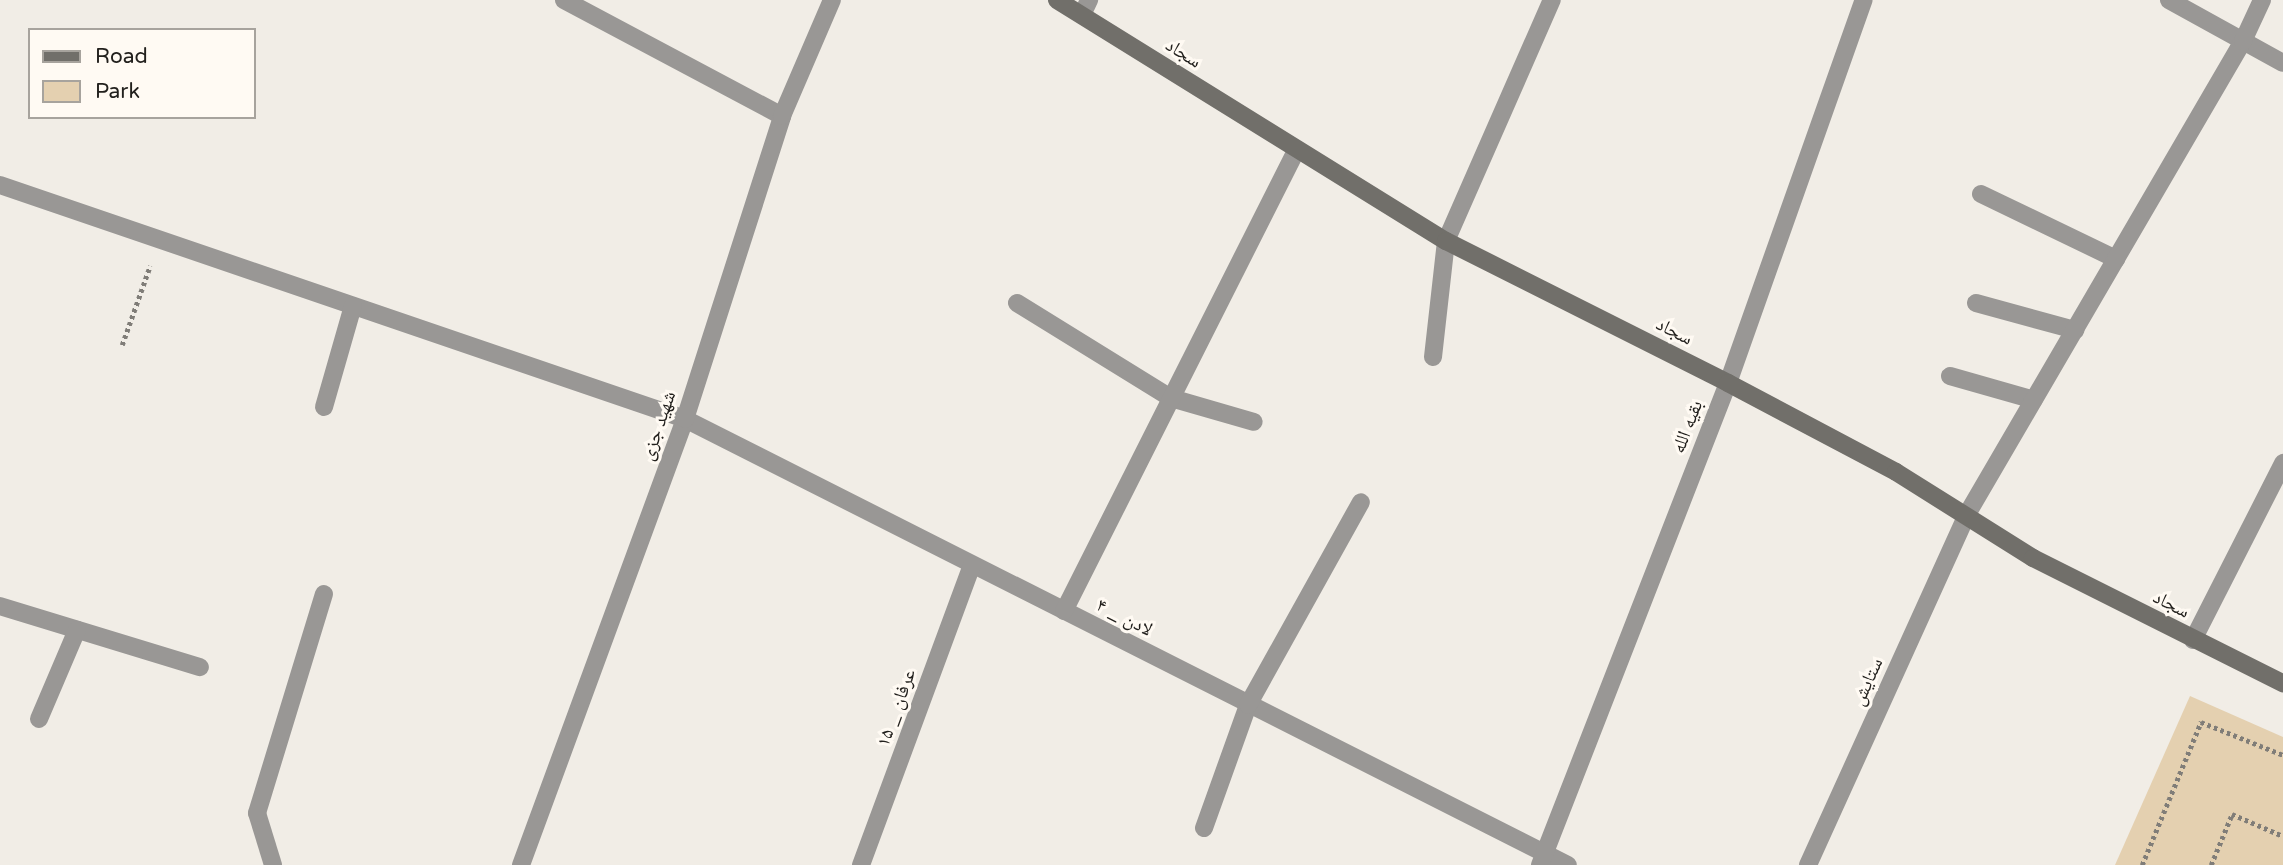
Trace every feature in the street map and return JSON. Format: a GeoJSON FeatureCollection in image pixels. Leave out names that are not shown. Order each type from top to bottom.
{"type":"FeatureCollection","features":[{"type":"Feature","properties":{"kind":"street"},"geometry":{"type":"LineString","coordinates":[[564,0],[782,116]]}},
{"type":"Feature","properties":{"kind":"street","name":"شهید جزی"},"geometry":{"type":"LineString","coordinates":[[521,865],[685,419],[782,116],[832,0]]}},
{"type":"Feature","properties":{"kind":"street","name":"سجاد"},"geometry":{"type":"LineString","coordinates":[[1057,0],[1086,8],[1297,149],[1446,241],[1728,383],[1896,472],[2033,558],[2283,683]]}},
{"type":"Feature","properties":{"kind":"street"},"geometry":{"type":"LineString","coordinates":[[1433,357],[1446,241],[1552,0]]}},
{"type":"Feature","properties":{"kind":"street","name":"بقیه الله"},"geometry":{"type":"LineString","coordinates":[[1542,860],[1728,383],[1864,0]]}},
{"type":"Feature","properties":{"kind":"street"},"geometry":{"type":"LineString","coordinates":[[2169,0],[2283,63]]}},
{"type":"Feature","properties":{"kind":"street","name":"ستایش"},"geometry":{"type":"LineString","coordinates":[[1808,865],[1966,516],[2243,41],[2262,0]]}},
{"type":"Feature","properties":{"kind":"street"},"geometry":{"type":"LineString","coordinates":[[1064,611],[1297,149]]}},
{"type":"Feature","properties":{"kind":"street","name":"لادن _ ۴"},"geometry":{"type":"LineString","coordinates":[[0,185],[685,419],[1248,705],[1542,860],[1567,865]]}},
{"type":"Feature","properties":{"kind":"street"},"geometry":{"type":"LineString","coordinates":[[1981,194],[2116,258]]}},
{"type":"Feature","properties":{"kind":"street"},"geometry":{"type":"LineString","coordinates":[[1017,303],[1171,398],[1254,422]]}},
{"type":"Feature","properties":{"kind":"street"},"geometry":{"type":"LineString","coordinates":[[1976,303],[2075,330]]}},
{"type":"Feature","properties":{"kind":"street"},"geometry":{"type":"LineString","coordinates":[[324,407],[353,306]]}},
{"type":"Feature","properties":{"kind":"street"},"geometry":{"type":"LineString","coordinates":[[1950,376],[2034,400]]}},
{"type":"Feature","properties":{"kind":"street"},"geometry":{"type":"LineString","coordinates":[[2193,640],[2283,463]]}},
{"type":"Feature","properties":{"kind":"street"},"geometry":{"type":"LineString","coordinates":[[1204,828],[1248,705],[1361,502]]}},
{"type":"Feature","properties":{"kind":"street","name":"عرفان _ ۱۵"},"geometry":{"type":"LineString","coordinates":[[861,865],[972,565]]}},
{"type":"Feature","properties":{"kind":"street"},"geometry":{"type":"LineString","coordinates":[[273,865],[257,813],[324,594]]}},
{"type":"Feature","properties":{"kind":"street"},"geometry":{"type":"LineString","coordinates":[[0,606],[200,667]]}},
{"type":"Feature","properties":{"kind":"street"},"geometry":{"type":"LineString","coordinates":[[39,719],[77,630]]}},
{"type":"Feature","properties":{"kind":"path"},"geometry":{"type":"LineString","coordinates":[[122,345],[159,239]]}},
{"type":"Feature","properties":{"kind":"path"},"geometry":{"type":"LineString","coordinates":[[2141,865],[2201,722],[2283,755]]}},
{"type":"Feature","properties":{"kind":"path"},"geometry":{"type":"LineString","coordinates":[[2211,865],[2232,814],[2283,836]]}},
{"type":"Feature","properties":{"kind":"green space"},"geometry":{"type":"Polygon","coordinates":[[[2190,696],[2283,737],[2283,865],[2115,865],[2190,696]]]}}]}
